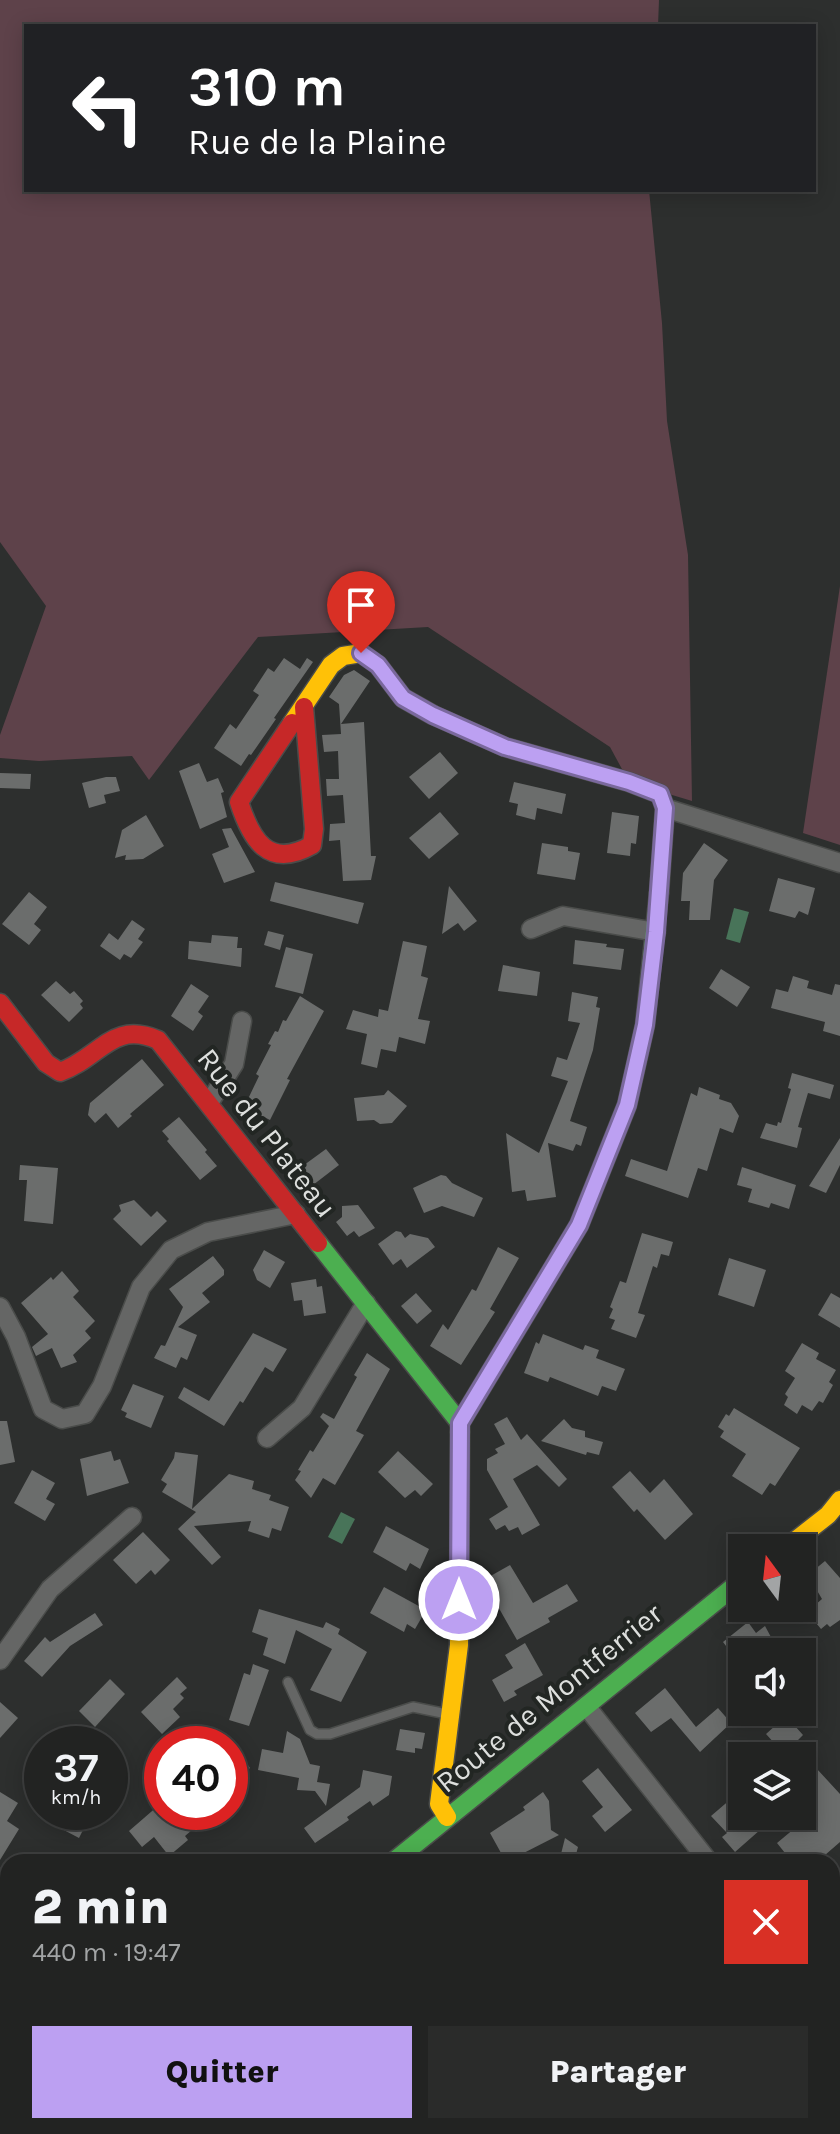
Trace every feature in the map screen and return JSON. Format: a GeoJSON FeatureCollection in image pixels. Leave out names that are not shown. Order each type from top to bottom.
{"type":"FeatureCollection","features":[{"type":"Feature","properties":{"kind":"street"},"geometry":{"type":"LineString","coordinates":[[304,707],[314,829],[312,845],[300,853],[272,854],[262,850],[252,838],[239,802],[331,665],[343,656],[361,653],[378,665],[403,698],[433,715],[505,747],[629,782],[660,794],[665,808],[656,932],[645,1025],[627,1105],[579,1225],[460,1423],[459,1645],[439,1804],[447,1817]]}},
{"type":"Feature","properties":{"kind":"street"},"geometry":{"type":"LineString","coordinates":[[665,808],[840,863]]}},
{"type":"Feature","properties":{"kind":"street"},"geometry":{"type":"LineString","coordinates":[[531,929],[563,916],[656,932]]}},
{"type":"Feature","properties":{"kind":"street","name":"Rue du Plateau"},"geometry":{"type":"LineString","coordinates":[[0,1003],[46,1063],[60,1072],[76,1069],[114,1037],[131,1031],[143,1031],[158,1040],[460,1423]]}},
{"type":"Feature","properties":{"kind":"street"},"geometry":{"type":"LineString","coordinates":[[209,1103],[234,1064],[242,1021]]}},
{"type":"Feature","properties":{"kind":"street"},"geometry":{"type":"LineString","coordinates":[[0,1307],[8,1338],[43,1409],[62,1419],[85,1414],[102,1386],[141,1287],[171,1250],[208,1232],[296,1214]]}},
{"type":"Feature","properties":{"kind":"street"},"geometry":{"type":"LineString","coordinates":[[267,1438],[302,1408],[366,1303]]}},
{"type":"Feature","properties":{"kind":"street"},"geometry":{"type":"LineString","coordinates":[[803,1534],[834,1508],[840,1531]]}},
{"type":"Feature","properties":{"kind":"street"},"geometry":{"type":"LineString","coordinates":[[0,1660],[50,1589],[132,1517]]}},
{"type":"Feature","properties":{"kind":"street","name":"Route de Montferrier"},"geometry":{"type":"LineString","coordinates":[[403,1854],[728,1591]]}},
{"type":"Feature","properties":{"kind":"street"},"geometry":{"type":"LineString","coordinates":[[586,1706],[703,1854]]}},
{"type":"Feature","properties":{"kind":"lane"},"geometry":{"type":"LineString","coordinates":[[288,1682],[310,1730],[317,1734],[330,1734],[413,1707],[450,1714]]}},
{"type":"Feature","properties":{"kind":"shaded area"},"geometry":{"type":"Polygon","coordinates":[[[0,0],[659,0],[658,24],[24,24],[24,192],[649,192],[662,323],[667,421],[688,555],[692,801],[629,782],[610,747],[428,627],[258,637],[149,780],[132,756],[39,761],[0,758],[0,735],[46,606],[0,542],[0,0]]]}},
{"type":"Feature","properties":{"kind":"shaded area"},"geometry":{"type":"Polygon","coordinates":[[[840,586],[840,845],[803,833],[840,586]]]}},
{"type":"Feature","properties":{"kind":"shaded area"},"geometry":{"type":"Polygon","coordinates":[[[734,908],[749,912],[740,943],[726,939],[734,908]]]}},
{"type":"Feature","properties":{"kind":"shaded area"},"geometry":{"type":"Polygon","coordinates":[[[341,1512],[355,1519],[342,1544],[328,1537],[341,1512]]]}},
{"type":"Feature","properties":{"kind":"building"},"geometry":{"type":"Polygon","coordinates":[[[284,658],[300,669],[307,658],[313,662],[241,766],[214,748],[230,724],[236,729],[259,695],[253,691],[268,668],[274,672],[284,658]]]}},
{"type":"Feature","properties":{"kind":"building"},"geometry":{"type":"Polygon","coordinates":[[[354,670],[370,681],[341,724],[364,722],[371,856],[376,856],[371,880],[343,881],[340,840],[329,841],[330,824],[345,823],[343,795],[327,796],[326,779],[339,779],[338,751],[324,752],[322,735],[341,734],[339,704],[329,697],[344,675],[354,670]]]}},
{"type":"Feature","properties":{"kind":"building"},"geometry":{"type":"Polygon","coordinates":[[[440,752],[458,773],[429,799],[409,777],[440,752]]]}},
{"type":"Feature","properties":{"kind":"building"},"geometry":{"type":"Polygon","coordinates":[[[199,763],[207,782],[218,778],[224,792],[221,793],[227,817],[200,829],[179,771],[199,763]]]}},
{"type":"Feature","properties":{"kind":"building"},"geometry":{"type":"Polygon","coordinates":[[[0,773],[31,774],[30,789],[0,788],[0,773]]]}},
{"type":"Feature","properties":{"kind":"building"},"geometry":{"type":"Polygon","coordinates":[[[116,777],[120,791],[104,795],[106,803],[89,808],[82,783],[116,777]]]}},
{"type":"Feature","properties":{"kind":"building"},"geometry":{"type":"Polygon","coordinates":[[[514,782],[566,794],[562,814],[537,808],[535,820],[516,815],[518,804],[509,802],[514,782]]]}},
{"type":"Feature","properties":{"kind":"building"},"geometry":{"type":"Polygon","coordinates":[[[440,812],[459,834],[429,859],[409,838],[440,812]]]}},
{"type":"Feature","properties":{"kind":"building"},"geometry":{"type":"Polygon","coordinates":[[[612,812],[639,816],[636,844],[631,843],[630,856],[607,853],[612,812]]]}},
{"type":"Feature","properties":{"kind":"building"},"geometry":{"type":"Polygon","coordinates":[[[146,815],[164,846],[143,859],[125,860],[126,855],[115,858],[122,830],[146,815]]]}},
{"type":"Feature","properties":{"kind":"building"},"geometry":{"type":"Polygon","coordinates":[[[231,828],[255,872],[224,883],[212,854],[229,847],[222,829],[231,828]]]}},
{"type":"Feature","properties":{"kind":"building"},"geometry":{"type":"Polygon","coordinates":[[[542,843],[568,847],[568,851],[580,853],[575,880],[537,874],[542,843]]]}},
{"type":"Feature","properties":{"kind":"building"},"geometry":{"type":"Polygon","coordinates":[[[704,843],[728,860],[714,880],[710,920],[689,920],[690,901],[681,901],[683,873],[704,843]]]}},
{"type":"Feature","properties":{"kind":"building"},"geometry":{"type":"Polygon","coordinates":[[[778,878],[815,888],[808,915],[799,911],[795,918],[769,911],[778,878]]]}},
{"type":"Feature","properties":{"kind":"building"},"geometry":{"type":"Polygon","coordinates":[[[275,882],[364,903],[358,924],[270,901],[275,882]]]}},
{"type":"Feature","properties":{"kind":"building"},"geometry":{"type":"Polygon","coordinates":[[[449,886],[477,921],[464,931],[458,923],[442,934],[449,886]]]}},
{"type":"Feature","properties":{"kind":"building"},"geometry":{"type":"Polygon","coordinates":[[[29,892],[47,907],[34,924],[41,930],[29,945],[2,924],[29,892]]]}},
{"type":"Feature","properties":{"kind":"building"},"geometry":{"type":"Polygon","coordinates":[[[132,920],[145,929],[138,939],[143,942],[131,958],[124,954],[120,960],[100,946],[109,933],[118,940],[132,920]]]}},
{"type":"Feature","properties":{"kind":"building"},"geometry":{"type":"Polygon","coordinates":[[[268,931],[284,935],[280,950],[264,945],[268,931]]]}},
{"type":"Feature","properties":{"kind":"building"},"geometry":{"type":"Polygon","coordinates":[[[212,935],[238,937],[237,948],[242,948],[241,967],[188,959],[189,941],[211,943],[212,935]]]}},
{"type":"Feature","properties":{"kind":"building"},"geometry":{"type":"Polygon","coordinates":[[[575,940],[624,949],[621,970],[573,964],[575,940]]]}},
{"type":"Feature","properties":{"kind":"building"},"geometry":{"type":"Polygon","coordinates":[[[403,941],[427,946],[421,976],[428,978],[418,1019],[430,1021],[425,1044],[399,1037],[396,1052],[381,1049],[377,1068],[361,1064],[367,1034],[346,1029],[353,1010],[378,1017],[379,1009],[388,1011],[403,941]]]}},
{"type":"Feature","properties":{"kind":"building"},"geometry":{"type":"Polygon","coordinates":[[[286,947],[313,954],[303,994],[275,987],[286,947]]]}},
{"type":"Feature","properties":{"kind":"building"},"geometry":{"type":"Polygon","coordinates":[[[503,965],[540,972],[537,996],[498,991],[503,965]]]}},
{"type":"Feature","properties":{"kind":"building"},"geometry":{"type":"Polygon","coordinates":[[[721,969],[750,987],[737,1007],[709,988],[721,969]]]}},
{"type":"Feature","properties":{"kind":"building"},"geometry":{"type":"Polygon","coordinates":[[[793,976],[809,981],[807,988],[832,995],[835,984],[840,985],[840,1036],[823,1031],[825,1022],[771,1008],[776,989],[788,992],[793,976]]]}},
{"type":"Feature","properties":{"kind":"building"},"geometry":{"type":"Polygon","coordinates":[[[56,981],[70,994],[74,991],[83,1001],[80,1004],[83,1008],[69,1022],[41,995],[56,981]]]}},
{"type":"Feature","properties":{"kind":"building"},"geometry":{"type":"Polygon","coordinates":[[[191,984],[209,996],[198,1012],[203,1016],[193,1031],[171,1016],[191,984]]]}},
{"type":"Feature","properties":{"kind":"building"},"geometry":{"type":"Polygon","coordinates":[[[572,992],[598,997],[596,1007],[600,1008],[593,1050],[570,1121],[587,1127],[581,1146],[576,1144],[573,1151],[548,1143],[556,1197],[527,1201],[525,1190],[512,1192],[506,1133],[539,1153],[568,1081],[551,1076],[557,1057],[567,1060],[580,1023],[568,1021],[572,992]]]}},
{"type":"Feature","properties":{"kind":"building"},"geometry":{"type":"Polygon","coordinates":[[[300,996],[324,1011],[287,1079],[290,1080],[270,1120],[248,1109],[252,1100],[248,1099],[259,1076],[256,1074],[271,1045],[268,1044],[300,996]]]}},
{"type":"Feature","properties":{"kind":"building"},"geometry":{"type":"Polygon","coordinates":[[[142,1059],[164,1085],[118,1128],[106,1113],[95,1123],[88,1115],[90,1103],[142,1059]]]}},
{"type":"Feature","properties":{"kind":"building"},"geometry":{"type":"Polygon","coordinates":[[[792,1073],[834,1085],[830,1099],[808,1093],[798,1127],[802,1128],[797,1148],[760,1138],[766,1123],[777,1126],[778,1122],[781,1123],[791,1089],[788,1088],[792,1073]]]}},
{"type":"Feature","properties":{"kind":"building"},"geometry":{"type":"Polygon","coordinates":[[[699,1087],[720,1095],[719,1099],[731,1103],[739,1116],[733,1133],[720,1128],[707,1171],[698,1168],[688,1198],[625,1176],[631,1159],[667,1171],[691,1093],[697,1096],[699,1087]]]}},
{"type":"Feature","properties":{"kind":"building"},"geometry":{"type":"Polygon","coordinates":[[[388,1090],[407,1106],[392,1123],[357,1121],[354,1098],[384,1095],[388,1090]]]}},
{"type":"Feature","properties":{"kind":"building"},"geometry":{"type":"Polygon","coordinates":[[[179,1117],[217,1166],[200,1180],[162,1131],[179,1117]]]}},
{"type":"Feature","properties":{"kind":"building"},"geometry":{"type":"Polygon","coordinates":[[[840,1138],[840,1165],[826,1193],[809,1186],[840,1138]]]}},
{"type":"Feature","properties":{"kind":"building"},"geometry":{"type":"Polygon","coordinates":[[[326,1149],[339,1165],[313,1185],[300,1168],[326,1149]]]}},
{"type":"Feature","properties":{"kind":"building"},"geometry":{"type":"Polygon","coordinates":[[[20,1165],[58,1168],[53,1224],[24,1221],[27,1180],[19,1180],[20,1165]]]}},
{"type":"Feature","properties":{"kind":"building"},"geometry":{"type":"Polygon","coordinates":[[[742,1167],[796,1185],[789,1209],[771,1203],[769,1208],[748,1202],[752,1189],[737,1185],[742,1167]]]}},
{"type":"Feature","properties":{"kind":"building"},"geometry":{"type":"Polygon","coordinates":[[[441,1175],[483,1198],[474,1217],[442,1206],[424,1213],[413,1188],[441,1175]]]}},
{"type":"Feature","properties":{"kind":"building"},"geometry":{"type":"Polygon","coordinates":[[[134,1200],[151,1217],[157,1211],[167,1221],[141,1246],[113,1219],[121,1211],[119,1205],[134,1200]]]}},
{"type":"Feature","properties":{"kind":"building"},"geometry":{"type":"Polygon","coordinates":[[[358,1205],[375,1228],[359,1237],[354,1231],[347,1236],[336,1222],[342,1217],[342,1206],[358,1205]]]}},
{"type":"Feature","properties":{"kind":"building"},"geometry":{"type":"Polygon","coordinates":[[[396,1231],[405,1238],[410,1234],[428,1238],[435,1247],[407,1268],[401,1259],[393,1265],[378,1244],[396,1231]]]}},
{"type":"Feature","properties":{"kind":"building"},"geometry":{"type":"Polygon","coordinates":[[[642,1233],[673,1242],[669,1256],[661,1254],[657,1268],[653,1266],[638,1313],[645,1315],[636,1338],[611,1329],[615,1320],[609,1318],[620,1281],[626,1283],[642,1233]]]}},
{"type":"Feature","properties":{"kind":"building"},"geometry":{"type":"Polygon","coordinates":[[[498,1247],[519,1258],[490,1309],[495,1312],[461,1365],[430,1346],[443,1324],[448,1330],[472,1289],[476,1291],[498,1247]]]}},
{"type":"Feature","properties":{"kind":"building"},"geometry":{"type":"Polygon","coordinates":[[[264,1250],[285,1262],[270,1288],[257,1280],[253,1270],[264,1250]]]}},
{"type":"Feature","properties":{"kind":"building"},"geometry":{"type":"Polygon","coordinates":[[[213,1256],[224,1270],[224,1275],[202,1293],[210,1302],[178,1327],[197,1335],[187,1360],[181,1357],[176,1368],[154,1358],[161,1345],[165,1346],[183,1307],[169,1289],[213,1256]]]}},
{"type":"Feature","properties":{"kind":"building"},"geometry":{"type":"Polygon","coordinates":[[[729,1258],[766,1270],[754,1307],[718,1295],[729,1258]]]}},
{"type":"Feature","properties":{"kind":"building"},"geometry":{"type":"Polygon","coordinates":[[[62,1271],[79,1291],[73,1297],[95,1321],[85,1331],[91,1338],[73,1355],[77,1362],[61,1368],[52,1348],[36,1356],[32,1347],[48,1334],[21,1303],[62,1271]]]}},
{"type":"Feature","properties":{"kind":"building"},"geometry":{"type":"Polygon","coordinates":[[[316,1279],[317,1287],[322,1286],[326,1313],[304,1316],[302,1300],[294,1301],[291,1283],[316,1279]]]}},
{"type":"Feature","properties":{"kind":"building"},"geometry":{"type":"Polygon","coordinates":[[[416,1293],[432,1311],[417,1324],[401,1306],[416,1293]]]}},
{"type":"Feature","properties":{"kind":"building"},"geometry":{"type":"Polygon","coordinates":[[[831,1293],[840,1298],[840,1328],[818,1315],[831,1293]]]}},
{"type":"Feature","properties":{"kind":"building"},"geometry":{"type":"Polygon","coordinates":[[[253,1333],[287,1349],[273,1372],[265,1367],[243,1403],[240,1401],[224,1426],[178,1398],[184,1387],[209,1401],[253,1333]]]}},
{"type":"Feature","properties":{"kind":"building"},"geometry":{"type":"Polygon","coordinates":[[[543,1334],[583,1350],[585,1345],[599,1350],[596,1358],[625,1369],[616,1391],[602,1386],[598,1396],[550,1377],[548,1382],[524,1373],[536,1342],[539,1344],[543,1334]]]}},
{"type":"Feature","properties":{"kind":"building"},"geometry":{"type":"Polygon","coordinates":[[[802,1343],[819,1353],[816,1359],[836,1370],[829,1382],[833,1385],[823,1403],[819,1401],[812,1411],[802,1405],[797,1414],[784,1405],[788,1397],[785,1394],[795,1378],[785,1371],[802,1343]]]}},
{"type":"Feature","properties":{"kind":"building"},"geometry":{"type":"Polygon","coordinates":[[[367,1353],[390,1369],[356,1431],[364,1435],[335,1485],[323,1478],[311,1498],[295,1480],[301,1471],[298,1470],[329,1426],[320,1417],[323,1413],[334,1419],[367,1353]]]}},
{"type":"Feature","properties":{"kind":"building"},"geometry":{"type":"Polygon","coordinates":[[[133,1384],[164,1396],[151,1428],[125,1417],[127,1413],[121,1410],[133,1384]]]}},
{"type":"Feature","properties":{"kind":"building"},"geometry":{"type":"Polygon","coordinates":[[[734,1408],[800,1448],[775,1486],[770,1483],[762,1495],[732,1476],[746,1454],[720,1437],[724,1431],[718,1427],[734,1408]]]}},
{"type":"Feature","properties":{"kind":"building"},"geometry":{"type":"Polygon","coordinates":[[[507,1417],[521,1440],[527,1434],[567,1479],[559,1487],[537,1465],[513,1479],[540,1525],[522,1535],[518,1527],[509,1531],[505,1525],[496,1530],[489,1519],[508,1507],[487,1470],[487,1459],[498,1453],[495,1449],[505,1444],[494,1424],[507,1417]]]}},
{"type":"Feature","properties":{"kind":"building"},"geometry":{"type":"Polygon","coordinates":[[[564,1419],[572,1428],[585,1431],[585,1437],[603,1442],[599,1455],[587,1452],[586,1455],[541,1441],[564,1419]]]}},
{"type":"Feature","properties":{"kind":"building"},"geometry":{"type":"Polygon","coordinates":[[[0,1421],[7,1421],[15,1462],[0,1465],[0,1421]]]}},
{"type":"Feature","properties":{"kind":"building"},"geometry":{"type":"Polygon","coordinates":[[[111,1451],[114,1461],[120,1459],[129,1483],[87,1496],[80,1459],[111,1451]]]}},
{"type":"Feature","properties":{"kind":"building"},"geometry":{"type":"Polygon","coordinates":[[[398,1451],[433,1484],[421,1496],[415,1490],[405,1498],[378,1472],[398,1451]]]}},
{"type":"Feature","properties":{"kind":"building"},"geometry":{"type":"Polygon","coordinates":[[[175,1452],[198,1455],[192,1509],[229,1474],[254,1481],[252,1489],[271,1495],[269,1500],[289,1507],[281,1531],[272,1528],[269,1538],[248,1531],[251,1521],[194,1526],[221,1557],[212,1565],[178,1529],[196,1512],[162,1492],[167,1484],[161,1480],[175,1452]]]}},
{"type":"Feature","properties":{"kind":"building"},"geometry":{"type":"Polygon","coordinates":[[[32,1470],[55,1483],[46,1499],[55,1504],[45,1521],[14,1503],[32,1470]]]}},
{"type":"Feature","properties":{"kind":"building"},"geometry":{"type":"Polygon","coordinates":[[[630,1471],[650,1493],[664,1479],[693,1514],[665,1540],[612,1487],[630,1471]]]}},
{"type":"Feature","properties":{"kind":"building"},"geometry":{"type":"Polygon","coordinates":[[[386,1526],[429,1549],[420,1569],[410,1563],[406,1571],[373,1552],[386,1526]]]}},
{"type":"Feature","properties":{"kind":"building"},"geometry":{"type":"Polygon","coordinates":[[[143,1532],[170,1560],[155,1575],[151,1570],[136,1584],[113,1560],[143,1532]]]}},
{"type":"Feature","properties":{"kind":"building"},"geometry":{"type":"Polygon","coordinates":[[[825,1561],[840,1578],[840,1620],[821,1629],[815,1622],[816,1604],[822,1599],[816,1589],[816,1568],[825,1561]]]}},
{"type":"Feature","properties":{"kind":"building"},"geometry":{"type":"Polygon","coordinates":[[[510,1565],[533,1603],[567,1584],[578,1601],[548,1618],[550,1622],[517,1640],[492,1596],[475,1606],[475,1570],[487,1578],[510,1565]]]}},
{"type":"Feature","properties":{"kind":"building"},"geometry":{"type":"Polygon","coordinates":[[[384,1587],[426,1610],[415,1629],[407,1624],[404,1632],[370,1613],[384,1587]]]}},
{"type":"Feature","properties":{"kind":"building"},"geometry":{"type":"Polygon","coordinates":[[[259,1609],[323,1628],[326,1622],[340,1629],[338,1634],[367,1652],[341,1702],[310,1690],[332,1649],[296,1630],[285,1664],[263,1655],[268,1638],[252,1632],[259,1609]]]}},
{"type":"Feature","properties":{"kind":"building"},"geometry":{"type":"Polygon","coordinates":[[[95,1613],[103,1625],[70,1646],[42,1677],[24,1661],[45,1637],[50,1642],[95,1613]]]}},
{"type":"Feature","properties":{"kind":"building"},"geometry":{"type":"Polygon","coordinates":[[[748,1622],[756,1633],[765,1626],[771,1638],[728,1638],[748,1622]]]}},
{"type":"Feature","properties":{"kind":"building"},"geometry":{"type":"Polygon","coordinates":[[[525,1643],[543,1675],[514,1691],[517,1695],[504,1702],[492,1680],[513,1668],[505,1655],[525,1643]]]}},
{"type":"Feature","properties":{"kind":"building"},"geometry":{"type":"Polygon","coordinates":[[[253,1664],[269,1670],[249,1726],[229,1720],[244,1673],[250,1675],[253,1664]]]}},
{"type":"Feature","properties":{"kind":"building"},"geometry":{"type":"Polygon","coordinates":[[[177,1677],[187,1688],[180,1694],[184,1698],[173,1709],[180,1717],[170,1726],[154,1726],[141,1712],[177,1677]]]}},
{"type":"Feature","properties":{"kind":"building"},"geometry":{"type":"Polygon","coordinates":[[[110,1679],[125,1694],[96,1726],[79,1711],[110,1679]]]}},
{"type":"Feature","properties":{"kind":"building"},"geometry":{"type":"Polygon","coordinates":[[[665,1688],[696,1727],[718,1708],[728,1720],[728,1726],[700,1752],[671,1718],[651,1732],[635,1713],[665,1688]]]}},
{"type":"Feature","properties":{"kind":"building"},"geometry":{"type":"Polygon","coordinates":[[[0,1702],[18,1718],[0,1738],[0,1702]]]}},
{"type":"Feature","properties":{"kind":"building"},"geometry":{"type":"Polygon","coordinates":[[[775,1726],[795,1726],[803,1735],[796,1742],[773,1742],[766,1734],[775,1726]]]}},
{"type":"Feature","properties":{"kind":"building"},"geometry":{"type":"Polygon","coordinates":[[[400,1729],[425,1733],[422,1749],[415,1748],[415,1753],[396,1750],[400,1729]]]}},
{"type":"Feature","properties":{"kind":"building"},"geometry":{"type":"Polygon","coordinates":[[[287,1731],[300,1739],[310,1764],[320,1766],[317,1782],[330,1784],[326,1806],[315,1791],[297,1790],[299,1778],[258,1770],[262,1749],[283,1753],[287,1731]]]}},
{"type":"Feature","properties":{"kind":"building"},"geometry":{"type":"Polygon","coordinates":[[[598,1768],[632,1810],[605,1832],[592,1816],[603,1807],[582,1781],[598,1768]]]}},
{"type":"Feature","properties":{"kind":"building"},"geometry":{"type":"Polygon","coordinates":[[[816,1768],[840,1794],[840,1842],[826,1854],[784,1854],[777,1843],[793,1830],[816,1830],[816,1768]]]}},
{"type":"Feature","properties":{"kind":"building"},"geometry":{"type":"Polygon","coordinates":[[[363,1770],[392,1776],[389,1795],[373,1806],[370,1801],[315,1843],[304,1828],[360,1787],[363,1770]]]}},
{"type":"Feature","properties":{"kind":"building"},"geometry":{"type":"Polygon","coordinates":[[[0,1792],[18,1803],[7,1821],[19,1829],[4,1854],[0,1854],[0,1792]]]}},
{"type":"Feature","properties":{"kind":"building"},"geometry":{"type":"Polygon","coordinates":[[[543,1792],[549,1801],[551,1830],[559,1835],[522,1854],[502,1854],[490,1833],[525,1810],[523,1807],[543,1792]]]}},
{"type":"Feature","properties":{"kind":"building"},"geometry":{"type":"Polygon","coordinates":[[[728,1801],[728,1830],[760,1830],[735,1852],[722,1837],[727,1833],[711,1816],[728,1801]]]}},
{"type":"Feature","properties":{"kind":"building"},"geometry":{"type":"Polygon","coordinates":[[[144,1818],[144,1830],[192,1830],[185,1836],[188,1840],[171,1854],[167,1854],[154,1837],[142,1847],[129,1831],[144,1818]]]}},
{"type":"Feature","properties":{"kind":"building"},"geometry":{"type":"Polygon","coordinates":[[[64,1830],[83,1830],[79,1838],[64,1830]]]}},
{"type":"Feature","properties":{"kind":"building"},"geometry":{"type":"Polygon","coordinates":[[[565,1838],[578,1847],[576,1854],[561,1854],[565,1838]]]}},
{"type":"Feature","properties":{"kind":"traffic: fast"},"geometry":{"type":"LineString","coordinates":[[460,1432],[460,1423],[579,1225],[627,1105],[645,1025],[659,893]]}},
{"type":"Feature","properties":{"kind":"traffic: fast"},"geometry":{"type":"LineString","coordinates":[[318,1243],[460,1423]]}},
{"type":"Feature","properties":{"kind":"traffic: fast"},"geometry":{"type":"LineString","coordinates":[[403,1854],[728,1591]]}},
{"type":"Feature","properties":{"kind":"traffic: slow"},"geometry":{"type":"LineString","coordinates":[[292,723],[331,665],[343,656],[361,653],[378,665],[403,698],[433,715],[505,747],[629,782],[660,794],[665,808],[659,893]]}},
{"type":"Feature","properties":{"kind":"traffic: slow"},"geometry":{"type":"LineString","coordinates":[[447,1817],[439,1804],[459,1645],[460,1432]]}},
{"type":"Feature","properties":{"kind":"traffic: slow"},"geometry":{"type":"LineString","coordinates":[[804,1534],[828,1515],[840,1500]]}},
{"type":"Feature","properties":{"kind":"traffic: jam"},"geometry":{"type":"LineString","coordinates":[[292,723],[239,802],[256,838],[264,847],[284,854],[312,845],[314,829],[304,707]]}},
{"type":"Feature","properties":{"kind":"traffic: jam"},"geometry":{"type":"LineString","coordinates":[[0,1003],[46,1063],[60,1072],[117,1038],[142,1035],[158,1040],[318,1243]]}},
{"type":"Feature","properties":{"kind":"route"},"geometry":{"type":"LineString","coordinates":[[361,653],[378,665],[403,698],[433,715],[505,747],[629,782],[660,794],[665,808],[656,932],[645,1025],[627,1105],[579,1225],[460,1423],[459,1600]]}}]}
